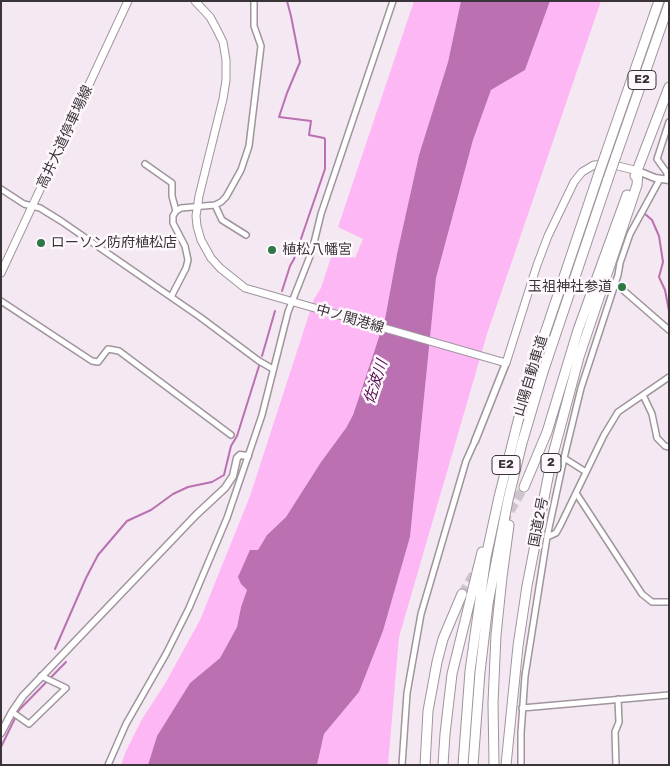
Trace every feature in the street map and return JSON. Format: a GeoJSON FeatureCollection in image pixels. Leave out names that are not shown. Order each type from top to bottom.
{"type":"FeatureCollection","features":[{"type":"Feature","properties":{"kind":"highway","name":"山陽自動車道"},"geometry":{"type":"LineString","coordinates":[[463,765],[470,671],[486,557],[521,409],[598,176],[659,1]]}},
{"type":"Feature","properties":{"kind":"highway","name":"山陽自動車道"},"geometry":{"type":"LineString","coordinates":[[473,765],[480,672],[488,604],[508,500],[522,443],[563,308],[669,4]]}},
{"type":"Feature","properties":{"kind":"highway","name":"国道2号"},"geometry":{"type":"LineString","coordinates":[[524,487],[547,432],[588,303],[669,87]]}},
{"type":"Feature","properties":{"kind":"highway","name":"国道2号"},"geometry":{"type":"LineString","coordinates":[[506,765],[519,638],[551,462],[579,356],[637,184],[638,171]]}},
{"type":"Feature","properties":{"kind":"highway"},"geometry":{"type":"LineString","coordinates":[[494,765],[493,703],[497,626],[504,557],[522,443]]}},
{"type":"Feature","properties":{"kind":"highway"},"geometry":{"type":"LineString","coordinates":[[443,765],[448,699],[460,634],[489,518],[499,497]]}},
{"type":"Feature","properties":{"kind":"highway"},"geometry":{"type":"LineString","coordinates":[[425,765],[428,711],[437,662],[448,625],[462,594]]}},
{"type":"Feature","properties":{"kind":"main road","name":"高井大道停車場線"},"geometry":{"type":"LineString","coordinates":[[1,273],[128,1]]}},
{"type":"Feature","properties":{"kind":"main road","name":"中ノ関港線"},"geometry":{"type":"LineString","coordinates":[[195,1],[210,17],[216,28],[223,42],[226,60],[226,80],[197,206],[197,226],[201,240],[205,250],[220,268],[245,288],[506,363]]}},
{"type":"Feature","properties":{"kind":"main road"},"geometry":{"type":"LineString","coordinates":[[506,363],[537,265],[548,236],[574,182],[582,172],[594,165],[610,164],[638,171]]}},
{"type":"Feature","properties":{"kind":"street"},"geometry":{"type":"LineString","coordinates":[[171,297],[186,268],[188,260],[185,246],[173,222],[173,216],[176,211],[182,208],[215,205],[221,202],[226,197],[241,170],[249,146],[261,46],[254,26],[254,1]]}},
{"type":"Feature","properties":{"kind":"street"},"geometry":{"type":"LineString","coordinates":[[108,765],[126,724],[166,654],[189,608],[228,518],[262,415],[292,303],[307,270],[321,214],[392,3]]}},
{"type":"Feature","properties":{"kind":"street"},"geometry":{"type":"LineString","coordinates":[[520,765],[522,708],[534,616],[547,537],[564,458],[581,388],[630,234],[665,180],[667,173],[658,162],[657,156],[669,122]]}},
{"type":"Feature","properties":{"kind":"street"},"geometry":{"type":"LineString","coordinates":[[145,164],[172,183],[172,196],[176,211]]}},
{"type":"Feature","properties":{"kind":"street"},"geometry":{"type":"LineString","coordinates":[[638,171],[665,180]]}},
{"type":"Feature","properties":{"kind":"street"},"geometry":{"type":"LineString","coordinates":[[1,197],[3,190],[24,204],[40,208],[61,221],[259,361],[274,369]]}},
{"type":"Feature","properties":{"kind":"street"},"geometry":{"type":"LineString","coordinates":[[215,205],[222,220],[246,236]]}},
{"type":"Feature","properties":{"kind":"street"},"geometry":{"type":"LineString","coordinates":[[614,283],[669,330]]}},
{"type":"Feature","properties":{"kind":"street"},"geometry":{"type":"LineString","coordinates":[[1,301],[92,361],[98,362],[108,350],[115,349],[119,351],[231,435]]}},
{"type":"Feature","properties":{"kind":"street"},"geometry":{"type":"LineString","coordinates":[[402,765],[407,693],[421,614],[466,461],[506,363]]}},
{"type":"Feature","properties":{"kind":"street"},"geometry":{"type":"LineString","coordinates":[[547,537],[556,533],[560,526],[604,435],[618,412],[669,377]]}},
{"type":"Feature","properties":{"kind":"street"},"geometry":{"type":"LineString","coordinates":[[643,395],[652,414],[657,438],[665,446],[669,447]]}},
{"type":"Feature","properties":{"kind":"street"},"geometry":{"type":"LineString","coordinates":[[1,733],[14,714],[46,679],[196,515],[225,488],[233,476],[237,458],[240,455],[248,456]]}},
{"type":"Feature","properties":{"kind":"street"},"geometry":{"type":"LineString","coordinates":[[564,458],[586,472]]}},
{"type":"Feature","properties":{"kind":"street"},"geometry":{"type":"LineString","coordinates":[[576,493],[642,594],[652,602],[669,602]]}},
{"type":"Feature","properties":{"kind":"street"},"geometry":{"type":"LineString","coordinates":[[14,714],[29,724],[66,688],[46,679]]}},
{"type":"Feature","properties":{"kind":"street"},"geometry":{"type":"LineString","coordinates":[[522,708],[669,695]]}},
{"type":"Feature","properties":{"kind":"street"},"geometry":{"type":"LineString","coordinates":[[616,765],[615,732],[619,722],[618,699]]}},
{"type":"Feature","properties":{"kind":"shaded area"},"geometry":{"type":"Polygon","coordinates":[[[414,1],[461,1],[448,62],[419,155],[385,319],[353,415],[286,517],[267,535],[258,550],[241,584],[247,590],[237,627],[220,658],[190,683],[157,736],[148,765],[121,765],[142,719],[166,682],[200,620],[250,496],[314,299],[321,288],[333,251],[355,258],[363,239],[338,227],[414,1]]]}},
{"type":"Feature","properties":{"kind":"shaded area"},"geometry":{"type":"Polygon","coordinates":[[[550,1],[601,1],[487,334],[399,637],[388,765],[317,765],[324,734],[359,692],[383,631],[410,537],[436,278],[473,140],[491,90],[525,70],[550,1]]]}},
{"type":"Feature","properties":{"kind":"water","name":"佐波川"},"geometry":{"type":"Polygon","coordinates":[[[461,1],[550,1],[525,70],[491,90],[473,140],[436,278],[410,537],[383,631],[359,692],[324,734],[317,765],[148,765],[157,736],[190,683],[220,658],[237,627],[247,590],[241,584],[238,577],[250,550],[258,550],[267,535],[286,517],[353,415],[385,319],[419,155],[448,62],[461,1]]]}},
{"type":"Feature","properties":{"kind":"waterway"},"geometry":{"type":"LineString","coordinates":[[282,291],[325,169],[325,139],[309,135],[311,121],[279,117],[300,62],[287,1]]}},
{"type":"Feature","properties":{"kind":"waterway"},"geometry":{"type":"LineString","coordinates":[[645,214],[652,220],[659,236],[663,262],[659,277],[665,290],[669,311]]}},
{"type":"Feature","properties":{"kind":"waterway"},"geometry":{"type":"LineString","coordinates":[[262,356],[275,311]]}},
{"type":"Feature","properties":{"kind":"waterway"},"geometry":{"type":"LineString","coordinates":[[55,649],[98,555],[127,521],[151,510],[173,494],[188,487],[212,482],[224,475],[231,446],[237,436],[259,366]]}},
{"type":"Feature","properties":{"kind":"waterway"},"geometry":{"type":"LineString","coordinates":[[1,747],[19,710],[66,662]]}},
{"type":"Feature","properties":{"kind":"tunnel"},"geometry":{"type":"LineString","coordinates":[[490,546],[524,487]]}},
{"type":"Feature","properties":{"kind":"tunnel"},"geometry":{"type":"LineString","coordinates":[[462,594],[477,568]]}},
{"type":"Feature","properties":{"kind":"place","name":"ローソン防府植松店"},"geometry":{"type":"Point","coordinates":[41,243]}},
{"type":"Feature","properties":{"kind":"place","name":"植松八幡宮"},"geometry":{"type":"Point","coordinates":[272,250]}},
{"type":"Feature","properties":{"kind":"place","name":"玉祖神社参道"},"geometry":{"type":"Point","coordinates":[622,287]}}]}
